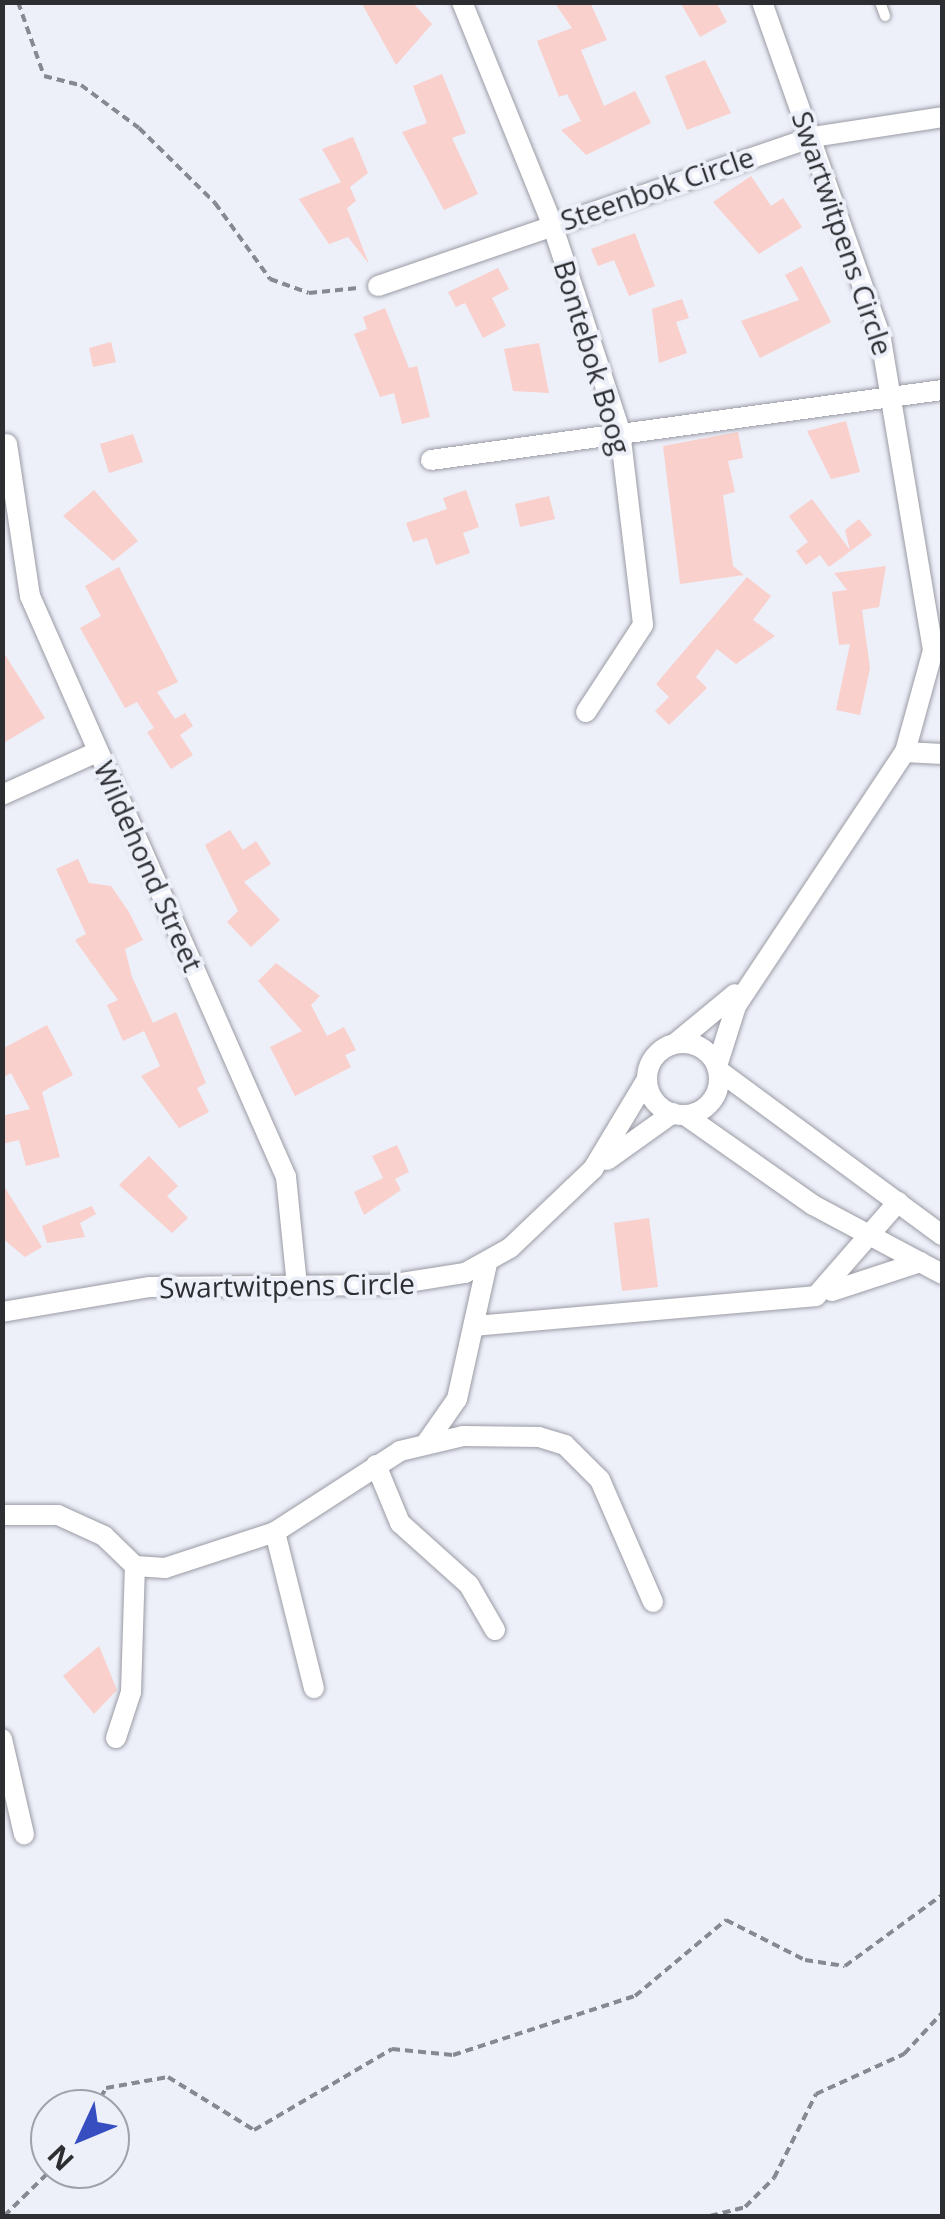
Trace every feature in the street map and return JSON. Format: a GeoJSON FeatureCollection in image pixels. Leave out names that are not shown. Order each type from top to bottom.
{"type":"FeatureCollection","features":[{"type":"Feature","properties":{"kind":"street","name":"Bontebok Boog"},"geometry":{"type":"LineString","coordinates":[[462,2],[552,224],[620,431],[643,624],[586,712]]}},
{"type":"Feature","properties":{"kind":"street","name":"Swartwitpens Circle"},"geometry":{"type":"LineString","coordinates":[[718,1068],[736,1006],[905,752],[933,650],[892,392],[812,136],[762,2]]}},
{"type":"Feature","properties":{"kind":"street","name":"Steenbok Circle"},"geometry":{"type":"LineString","coordinates":[[378,286],[812,136],[942,117]]}},
{"type":"Feature","properties":{"kind":"street"},"geometry":{"type":"LineString","coordinates":[[432,460],[892,392],[942,390]]}},
{"type":"Feature","properties":{"kind":"street","name":"Wildehond Street"},"geometry":{"type":"LineString","coordinates":[[8,444],[30,596],[286,1177],[297,1286]]}},
{"type":"Feature","properties":{"kind":"street"},"geometry":{"type":"LineString","coordinates":[[2,795],[97,752]]}},
{"type":"Feature","properties":{"kind":"street"},"geometry":{"type":"LineString","coordinates":[[905,752],[942,754]]}},
{"type":"Feature","properties":{"kind":"street","name":"Swartwitpens Circle"},"geometry":{"type":"LineString","coordinates":[[672,1044],[712,1020],[766,959]]}},
{"type":"Feature","properties":{"kind":"street"},"geometry":{"type":"LineString","coordinates":[[942,1235],[718,1068],[704,1049],[672,1044],[654,1057],[647,1079],[654,1100],[777,1182],[942,1274]]}},
{"type":"Feature","properties":{"kind":"street"},"geometry":{"type":"LineString","coordinates":[[679,1114],[709,1104],[718,1068]]}},
{"type":"Feature","properties":{"kind":"street","name":"Swartwitpens Circle"},"geometry":{"type":"LineString","coordinates":[[593,1168],[647,1079]]}},
{"type":"Feature","properties":{"kind":"street","name":"Swartwitpens Circle"},"geometry":{"type":"LineString","coordinates":[[2,1312],[150,1287],[418,1284],[487,1264],[593,1168],[679,1114]]}},
{"type":"Feature","properties":{"kind":"street"},"geometry":{"type":"LineString","coordinates":[[816,1296],[873,1238],[898,1202]]}},
{"type":"Feature","properties":{"kind":"street"},"geometry":{"type":"LineString","coordinates":[[474,1326],[816,1296],[920,1262]]}},
{"type":"Feature","properties":{"kind":"street"},"geometry":{"type":"LineString","coordinates":[[426,1442],[456,1399],[487,1264]]}},
{"type":"Feature","properties":{"kind":"street"},"geometry":{"type":"LineString","coordinates":[[2,1514],[83,1524],[134,1566],[165,1568],[275,1532],[376,1465],[426,1442],[504,1435],[565,1444],[617,1509],[653,1602]]}},
{"type":"Feature","properties":{"kind":"street"},"geometry":{"type":"LineString","coordinates":[[376,1465],[400,1522],[468,1584],[495,1630]]}},
{"type":"Feature","properties":{"kind":"street"},"geometry":{"type":"LineString","coordinates":[[275,1532],[314,1688]]}},
{"type":"Feature","properties":{"kind":"street"},"geometry":{"type":"LineString","coordinates":[[116,1738],[131,1692],[134,1566]]}},
{"type":"Feature","properties":{"kind":"street"},"geometry":{"type":"LineString","coordinates":[[2,1739],[24,1834]]}},
{"type":"Feature","properties":{"kind":"lane"},"geometry":{"type":"LineString","coordinates":[[880,2],[885,16]]}},
{"type":"Feature","properties":{"kind":"path"},"geometry":{"type":"LineString","coordinates":[[18,2],[44,76],[81,86],[139,128],[215,203],[270,279],[308,293],[378,286]]}},
{"type":"Feature","properties":{"kind":"path"},"geometry":{"type":"LineString","coordinates":[[105,2089],[168,2078],[254,2130],[392,2049],[453,2056],[636,1996],[726,1920],[804,1960],[845,1966],[942,1896]]}},
{"type":"Feature","properties":{"kind":"path"},"geometry":{"type":"LineString","coordinates":[[710,2216],[745,2208],[774,2178],[816,2094],[904,2054],[942,2013]]}},
{"type":"Feature","properties":{"kind":"path"},"geometry":{"type":"LineString","coordinates":[[4,2216],[32,2189]]}},
{"type":"Feature","properties":{"kind":"building"},"geometry":{"type":"Polygon","coordinates":[[[361,2],[412,2],[432,24],[396,65],[361,2]]]}},
{"type":"Feature","properties":{"kind":"building"},"geometry":{"type":"Polygon","coordinates":[[[554,2],[590,2],[607,40],[581,50],[604,106],[635,91],[651,123],[586,155],[561,130],[581,121],[567,94],[559,97],[537,41],[572,28],[554,2]]]}},
{"type":"Feature","properties":{"kind":"building"},"geometry":{"type":"Polygon","coordinates":[[[680,2],[716,2],[727,22],[700,37],[680,2]]]}},
{"type":"Feature","properties":{"kind":"building"},"geometry":{"type":"Polygon","coordinates":[[[705,60],[731,113],[687,130],[665,76],[705,60]]]}},
{"type":"Feature","properties":{"kind":"building"},"geometry":{"type":"Polygon","coordinates":[[[442,74],[466,133],[452,138],[478,194],[444,210],[402,132],[427,123],[413,86],[442,74]]]}},
{"type":"Feature","properties":{"kind":"building"},"geometry":{"type":"Polygon","coordinates":[[[353,137],[368,173],[350,187],[356,201],[347,208],[369,264],[348,237],[329,244],[299,199],[341,182],[322,149],[353,137]]]}},
{"type":"Feature","properties":{"kind":"building"},"geometry":{"type":"Polygon","coordinates":[[[751,176],[771,206],[783,198],[802,227],[759,254],[713,202],[751,176]]]}},
{"type":"Feature","properties":{"kind":"building"},"geometry":{"type":"Polygon","coordinates":[[[635,233],[655,286],[629,296],[614,260],[598,266],[591,249],[635,233]]]}},
{"type":"Feature","properties":{"kind":"building"},"geometry":{"type":"Polygon","coordinates":[[[802,266],[831,322],[760,358],[741,321],[799,300],[785,275],[802,266]]]}},
{"type":"Feature","properties":{"kind":"building"},"geometry":{"type":"Polygon","coordinates":[[[498,268],[509,289],[492,298],[506,326],[483,338],[465,303],[456,307],[448,292],[498,268]]]}},
{"type":"Feature","properties":{"kind":"building"},"geometry":{"type":"Polygon","coordinates":[[[682,299],[689,318],[676,322],[687,353],[659,363],[652,309],[682,299]]]}},
{"type":"Feature","properties":{"kind":"building"},"geometry":{"type":"Polygon","coordinates":[[[385,308],[409,368],[417,366],[430,417],[402,424],[394,393],[380,397],[354,334],[367,329],[363,317],[385,308]]]}},
{"type":"Feature","properties":{"kind":"building"},"geometry":{"type":"Polygon","coordinates":[[[111,342],[116,362],[93,367],[89,348],[111,342]]]}},
{"type":"Feature","properties":{"kind":"building"},"geometry":{"type":"Polygon","coordinates":[[[539,343],[549,393],[513,391],[504,349],[539,343]]]}},
{"type":"Feature","properties":{"kind":"building"},"geometry":{"type":"Polygon","coordinates":[[[846,421],[860,472],[831,479],[807,431],[846,421]]]}},
{"type":"Feature","properties":{"kind":"building"},"geometry":{"type":"Polygon","coordinates":[[[738,432],[743,458],[728,461],[735,492],[723,495],[733,566],[744,575],[680,584],[663,446],[738,432]]]}},
{"type":"Feature","properties":{"kind":"building"},"geometry":{"type":"Polygon","coordinates":[[[133,434],[143,462],[109,473],[100,444],[133,434]]]}},
{"type":"Feature","properties":{"kind":"building"},"geometry":{"type":"Polygon","coordinates":[[[94,490],[138,541],[113,561],[63,516],[94,490]]]}},
{"type":"Feature","properties":{"kind":"building"},"geometry":{"type":"Polygon","coordinates":[[[466,490],[479,527],[463,533],[470,553],[436,565],[427,538],[413,542],[406,523],[447,509],[443,498],[466,490]]]}},
{"type":"Feature","properties":{"kind":"building"},"geometry":{"type":"Polygon","coordinates":[[[549,496],[555,519],[520,527],[515,504],[549,496]]]}},
{"type":"Feature","properties":{"kind":"building"},"geometry":{"type":"Polygon","coordinates":[[[812,499],[850,550],[845,530],[859,519],[872,535],[829,567],[820,555],[806,565],[796,551],[808,542],[789,516],[812,499]]]}},
{"type":"Feature","properties":{"kind":"building"},"geometry":{"type":"Polygon","coordinates":[[[886,566],[879,607],[862,610],[870,668],[860,715],[836,710],[850,644],[839,645],[832,592],[847,590],[834,573],[886,566]]]}},
{"type":"Feature","properties":{"kind":"building"},"geometry":{"type":"Polygon","coordinates":[[[119,567],[178,682],[157,692],[175,719],[185,713],[193,726],[180,735],[193,755],[171,769],[147,732],[154,728],[137,702],[125,708],[80,628],[101,616],[85,586],[119,567]]]}},
{"type":"Feature","properties":{"kind":"building"},"geometry":{"type":"Polygon","coordinates":[[[747,577],[771,596],[753,620],[775,636],[736,664],[717,649],[696,677],[707,688],[669,725],[655,711],[669,697],[656,684],[747,577]]]}},
{"type":"Feature","properties":{"kind":"building"},"geometry":{"type":"Polygon","coordinates":[[[2,650],[45,718],[2,744],[2,650]]]}},
{"type":"Feature","properties":{"kind":"building"},"geometry":{"type":"Polygon","coordinates":[[[230,830],[243,850],[256,841],[271,864],[244,882],[280,920],[251,947],[227,922],[238,911],[205,845],[230,830]]]}},
{"type":"Feature","properties":{"kind":"building"},"geometry":{"type":"Polygon","coordinates":[[[78,859],[89,883],[111,886],[129,912],[143,940],[125,949],[132,977],[153,1023],[176,1012],[206,1083],[197,1088],[209,1112],[179,1128],[141,1076],[160,1066],[144,1031],[123,1041],[107,1005],[118,1000],[75,940],[86,934],[56,869],[78,859]]]}},
{"type":"Feature","properties":{"kind":"building"},"geometry":{"type":"Polygon","coordinates":[[[276,963],[320,996],[311,1005],[327,1036],[344,1027],[356,1050],[345,1055],[351,1067],[295,1096],[270,1047],[302,1031],[258,981],[276,963]]]}},
{"type":"Feature","properties":{"kind":"building"},"geometry":{"type":"Polygon","coordinates":[[[47,1025],[73,1075],[42,1092],[60,1157],[26,1166],[19,1140],[2,1144],[2,1116],[30,1109],[11,1073],[2,1078],[2,1049],[47,1025]]]}},
{"type":"Feature","properties":{"kind":"building"},"geometry":{"type":"Polygon","coordinates":[[[397,1145],[409,1172],[395,1179],[401,1190],[364,1215],[354,1192],[383,1178],[372,1156],[397,1145]]]}},
{"type":"Feature","properties":{"kind":"building"},"geometry":{"type":"Polygon","coordinates":[[[149,1156],[178,1186],[167,1196],[188,1218],[172,1233],[119,1185],[149,1156]]]}},
{"type":"Feature","properties":{"kind":"building"},"geometry":{"type":"Polygon","coordinates":[[[2,1183],[42,1247],[25,1257],[2,1238],[2,1183]]]}},
{"type":"Feature","properties":{"kind":"building"},"geometry":{"type":"Polygon","coordinates":[[[92,1206],[96,1214],[80,1223],[85,1237],[47,1243],[42,1226],[92,1206]]]}},
{"type":"Feature","properties":{"kind":"building"},"geometry":{"type":"Polygon","coordinates":[[[649,1218],[658,1287],[622,1291],[614,1223],[649,1218]]]}},
{"type":"Feature","properties":{"kind":"building"},"geometry":{"type":"Polygon","coordinates":[[[99,1646],[117,1690],[94,1714],[63,1676],[99,1646]]]}}]}
